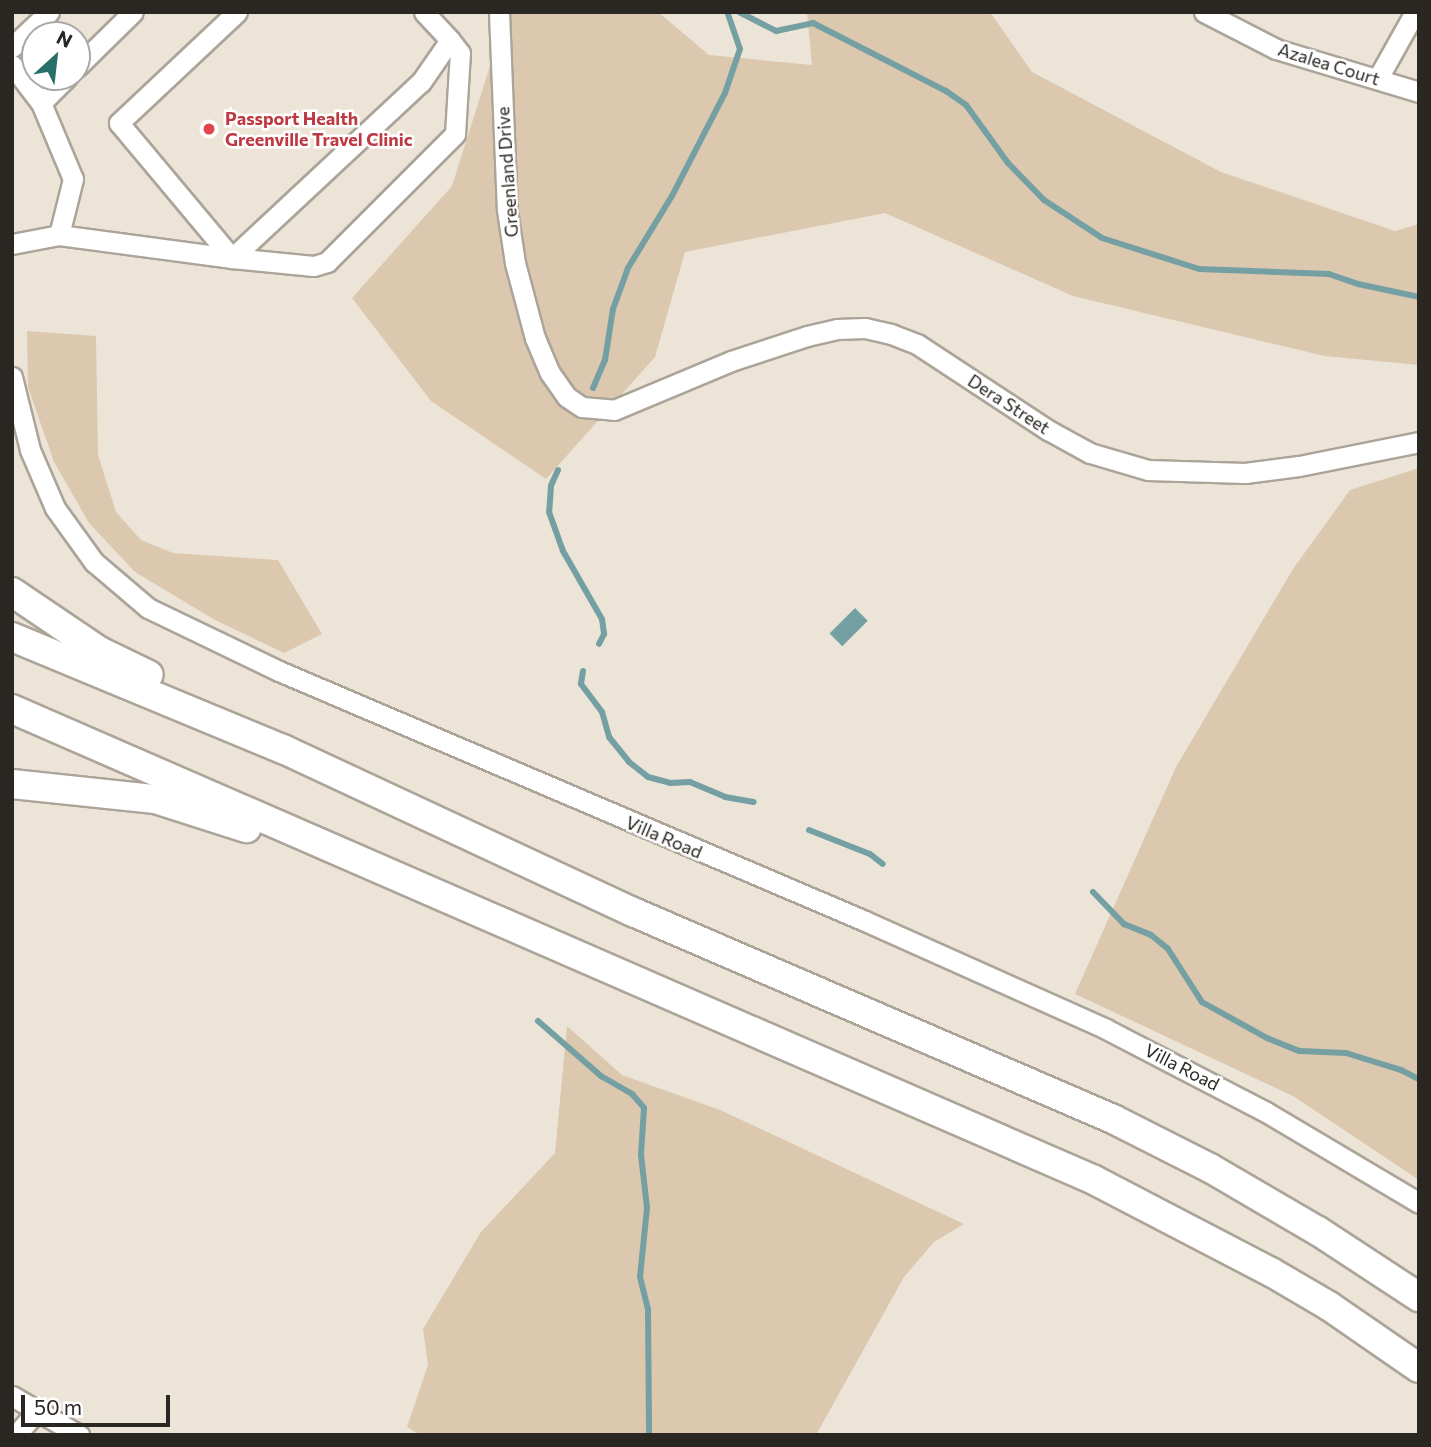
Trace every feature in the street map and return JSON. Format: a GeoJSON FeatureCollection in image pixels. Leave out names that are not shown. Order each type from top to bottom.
{"type":"FeatureCollection","features":[{"type":"Feature","properties":{"kind":"highway"},"geometry":{"type":"LineString","coordinates":[[12,592],[99,651],[283,749]]}},
{"type":"Feature","properties":{"kind":"highway"},"geometry":{"type":"LineString","coordinates":[[12,637],[283,749],[633,912],[1113,1119],[1210,1168],[1318,1231],[1419,1297]]}},
{"type":"Feature","properties":{"kind":"highway"},"geometry":{"type":"LineString","coordinates":[[12,709],[1094,1180],[1283,1279],[1338,1312],[1419,1368]]}},
{"type":"Feature","properties":{"kind":"highway"},"geometry":{"type":"LineString","coordinates":[[12,784],[155,799],[392,875]]}},
{"type":"Feature","properties":{"kind":"street"},"geometry":{"type":"LineString","coordinates":[[12,47],[49,12]]}},
{"type":"Feature","properties":{"kind":"street"},"geometry":{"type":"LineString","coordinates":[[91,53],[133,12]]}},
{"type":"Feature","properties":{"kind":"street"},"geometry":{"type":"LineString","coordinates":[[232,258],[119,122],[237,12]]}},
{"type":"Feature","properties":{"kind":"street"},"geometry":{"type":"LineString","coordinates":[[12,244],[58,235],[232,258],[314,266],[327,262],[454,134],[460,53],[425,12]]}},
{"type":"Feature","properties":{"kind":"street","name":"Greenland Drive"},"geometry":{"type":"LineString","coordinates":[[499,12],[507,210],[523,302],[550,373],[567,397],[582,407],[614,410]]}},
{"type":"Feature","properties":{"kind":"street","name":"Azalea Court"},"geometry":{"type":"LineString","coordinates":[[1204,12],[1276,50],[1322,66],[1378,78],[1419,92]]}},
{"type":"Feature","properties":{"kind":"street"},"geometry":{"type":"LineString","coordinates":[[1378,78],[1415,12]]}},
{"type":"Feature","properties":{"kind":"street"},"geometry":{"type":"LineString","coordinates":[[232,258],[421,82],[450,40]]}},
{"type":"Feature","properties":{"kind":"street"},"geometry":{"type":"LineString","coordinates":[[12,65],[41,103],[73,179],[58,235]]}},
{"type":"Feature","properties":{"kind":"street"},"geometry":{"type":"LineString","coordinates":[[41,103],[53,91]]}},
{"type":"Feature","properties":{"kind":"street","name":"Dera Street"},"geometry":{"type":"LineString","coordinates":[[614,410],[731,361],[807,335],[837,329],[865,328],[917,344],[1048,430],[1090,453],[1148,470],[1245,473],[1419,442]]}},
{"type":"Feature","properties":{"kind":"street","name":"Villa Road"},"geometry":{"type":"LineString","coordinates":[[12,377],[30,450],[55,508],[94,562],[149,608],[279,671],[877,926],[1106,1029],[1266,1112],[1419,1203]]}},
{"type":"Feature","properties":{"kind":"street"},"geometry":{"type":"LineString","coordinates":[[12,1396],[79,1435]]}},
{"type":"Feature","properties":{"kind":"street"},"geometry":{"type":"LineString","coordinates":[[16,1435],[38,1410]]}},
{"type":"Feature","properties":{"kind":"shaded area"},"geometry":{"type":"Polygon","coordinates":[[[507,12],[658,12],[709,55],[812,65],[807,12],[990,12],[1032,72],[1221,172],[1395,231],[1419,224],[1419,365],[1325,356],[1073,296],[885,213],[685,252],[655,357],[546,479],[431,401],[352,298],[452,186],[507,12]]]}},
{"type":"Feature","properties":{"kind":"shaded area"},"geometry":{"type":"Polygon","coordinates":[[[27,331],[96,336],[98,455],[116,512],[141,540],[173,553],[278,560],[322,634],[284,653],[215,620],[135,572],[89,523],[54,462],[28,387],[27,331]]]}},
{"type":"Feature","properties":{"kind":"shaded area"},"geometry":{"type":"Polygon","coordinates":[[[1419,468],[1419,1180],[1293,1096],[1075,994],[1176,767],[1293,569],[1350,490],[1419,468]]]}},
{"type":"Feature","properties":{"kind":"shaded area"},"geometry":{"type":"Polygon","coordinates":[[[567,1026],[622,1075],[720,1110],[964,1224],[934,1242],[904,1277],[816,1435],[420,1435],[407,1427],[428,1365],[423,1329],[481,1232],[555,1153],[567,1026]]]}},
{"type":"Feature","properties":{"kind":"water"},"geometry":{"type":"Polygon","coordinates":[[[855,608],[868,621],[842,646],[830,633],[855,608]]]}},
{"type":"Feature","properties":{"kind":"waterway"},"geometry":{"type":"LineString","coordinates":[[593,388],[605,360],[613,309],[628,268],[672,196],[725,93],[740,49],[727,12]]}},
{"type":"Feature","properties":{"kind":"waterway"},"geometry":{"type":"LineString","coordinates":[[739,12],[776,31],[813,23],[946,91],[966,105],[1008,163],[1044,200],[1102,238],[1199,269],[1329,274],[1358,284],[1419,297]]}},
{"type":"Feature","properties":{"kind":"waterway"},"geometry":{"type":"LineString","coordinates":[[558,470],[551,486],[549,512],[563,551],[602,619],[604,634],[599,644]]}},
{"type":"Feature","properties":{"kind":"waterway"},"geometry":{"type":"LineString","coordinates":[[583,671],[581,684],[602,712],[609,737],[629,762],[648,777],[670,783],[690,782],[725,797],[754,802]]}},
{"type":"Feature","properties":{"kind":"waterway"},"geometry":{"type":"LineString","coordinates":[[809,830],[870,854],[883,864]]}},
{"type":"Feature","properties":{"kind":"waterway"},"geometry":{"type":"LineString","coordinates":[[1093,892],[1124,924],[1151,935],[1168,949],[1202,1002],[1267,1038],[1300,1051],[1346,1053],[1401,1070],[1419,1079]]}},
{"type":"Feature","properties":{"kind":"waterway"},"geometry":{"type":"LineString","coordinates":[[538,1021],[601,1076],[632,1094],[644,1108],[641,1155],[647,1208],[640,1277],[648,1310],[649,1435]]}},
{"type":"Feature","properties":{"kind":"place","name":"Passport Health Greenville Travel Clinic"},"geometry":{"type":"Point","coordinates":[209,129]}}]}
